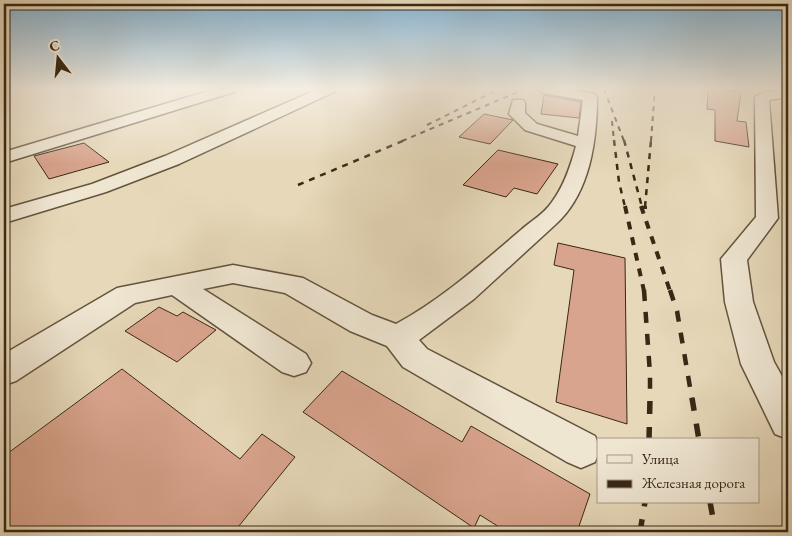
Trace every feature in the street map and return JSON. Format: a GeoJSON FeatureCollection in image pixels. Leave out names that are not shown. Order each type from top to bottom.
{"type":"FeatureCollection","features":[{"type":"Feature","properties":{"kind":"street"},"geometry":{"type":"LineString","coordinates":[[4,158],[147,114]]}},
{"type":"Feature","properties":{"kind":"street"},"geometry":{"type":"LineString","coordinates":[[4,216],[99,188],[172,160],[274,114]]}},
{"type":"Feature","properties":{"kind":"street"},"geometry":{"type":"LineString","coordinates":[[517,114],[531,127],[584,143]]}},
{"type":"Feature","properties":{"kind":"street"},"geometry":{"type":"LineString","coordinates":[[398,338],[427,322],[488,272],[560,207],[576,175],[590,114]]}},
{"type":"Feature","properties":{"kind":"street"},"geometry":{"type":"LineString","coordinates":[[764,114],[778,221],[734,259],[740,302],[758,364],[788,422]]}},
{"type":"Feature","properties":{"kind":"street"},"geometry":{"type":"LineString","coordinates":[[4,370],[127,295],[233,274],[293,285],[361,323],[398,338],[415,358],[581,449]]}},
{"type":"Feature","properties":{"kind":"street"},"geometry":{"type":"LineString","coordinates":[[177,285],[294,363]]}},
{"type":"Feature","properties":{"kind":"building"},"geometry":{"type":"Polygon","coordinates":[[[484,114],[513,120],[490,144],[459,137],[484,114]]]}},
{"type":"Feature","properties":{"kind":"building"},"geometry":{"type":"Polygon","coordinates":[[[541,114],[579,114],[579,118],[541,114]]]}},
{"type":"Feature","properties":{"kind":"building"},"geometry":{"type":"Polygon","coordinates":[[[715,114],[738,114],[737,121],[746,122],[749,147],[715,141],[715,114]]]}},
{"type":"Feature","properties":{"kind":"building"},"geometry":{"type":"Polygon","coordinates":[[[84,143],[109,162],[49,179],[34,156],[84,143]]]}},
{"type":"Feature","properties":{"kind":"building"},"geometry":{"type":"Polygon","coordinates":[[[498,150],[558,164],[537,194],[514,188],[506,197],[463,185],[498,150]]]}},
{"type":"Feature","properties":{"kind":"building"},"geometry":{"type":"Polygon","coordinates":[[[558,243],[625,258],[627,424],[556,402],[574,270],[554,265],[558,243]]]}},
{"type":"Feature","properties":{"kind":"building"},"geometry":{"type":"Polygon","coordinates":[[[159,307],[177,316],[183,312],[216,330],[177,362],[125,331],[159,307]]]}},
{"type":"Feature","properties":{"kind":"building"},"geometry":{"type":"Polygon","coordinates":[[[122,369],[240,459],[262,434],[295,457],[234,532],[4,532],[4,456],[122,369]]]}},
{"type":"Feature","properties":{"kind":"building"},"geometry":{"type":"Polygon","coordinates":[[[342,371],[462,442],[471,426],[590,494],[577,532],[507,532],[480,515],[474,528],[303,412],[342,371]]]}},
{"type":"Feature","properties":{"kind":"railway"},"geometry":{"type":"LineString","coordinates":[[427,125],[449,114]]}},
{"type":"Feature","properties":{"kind":"railway"},"geometry":{"type":"LineString","coordinates":[[402,141],[466,114]]}},
{"type":"Feature","properties":{"kind":"railway"},"geometry":{"type":"LineString","coordinates":[[614,114],[624,141]]}},
{"type":"Feature","properties":{"kind":"railway"},"geometry":{"type":"LineString","coordinates":[[651,141],[653,114]]}},
{"type":"Feature","properties":{"kind":"railway"},"geometry":{"type":"LineString","coordinates":[[612,121],[614,141]]}},
{"type":"Feature","properties":{"kind":"railway"},"geometry":{"type":"LineString","coordinates":[[298,185],[405,140]]}},
{"type":"Feature","properties":{"kind":"railway"},"geometry":{"type":"LineString","coordinates":[[614,140],[619,182],[625,207]]}},
{"type":"Feature","properties":{"kind":"railway"},"geometry":{"type":"LineString","coordinates":[[624,140],[642,207]]}},
{"type":"Feature","properties":{"kind":"railway"},"geometry":{"type":"LineString","coordinates":[[645,207],[651,140]]}},
{"type":"Feature","properties":{"kind":"railway"},"geometry":{"type":"LineString","coordinates":[[625,206],[644,291]]}},
{"type":"Feature","properties":{"kind":"railway"},"geometry":{"type":"LineString","coordinates":[[641,206],[670,291]]}},
{"type":"Feature","properties":{"kind":"railway"},"geometry":{"type":"LineString","coordinates":[[644,290],[650,398]]}},
{"type":"Feature","properties":{"kind":"railway"},"geometry":{"type":"LineString","coordinates":[[670,290],[677,311],[692,399]]}},
{"type":"Feature","properties":{"kind":"railway"},"geometry":{"type":"LineString","coordinates":[[649,438],[650,398]]}},
{"type":"Feature","properties":{"kind":"railway"},"geometry":{"type":"LineString","coordinates":[[692,398],[699,438]]}},
{"type":"Feature","properties":{"kind":"railway"},"geometry":{"type":"LineString","coordinates":[[640,532],[645,504]]}},
{"type":"Feature","properties":{"kind":"railway"},"geometry":{"type":"LineString","coordinates":[[710,504],[715,529]]}}]}
